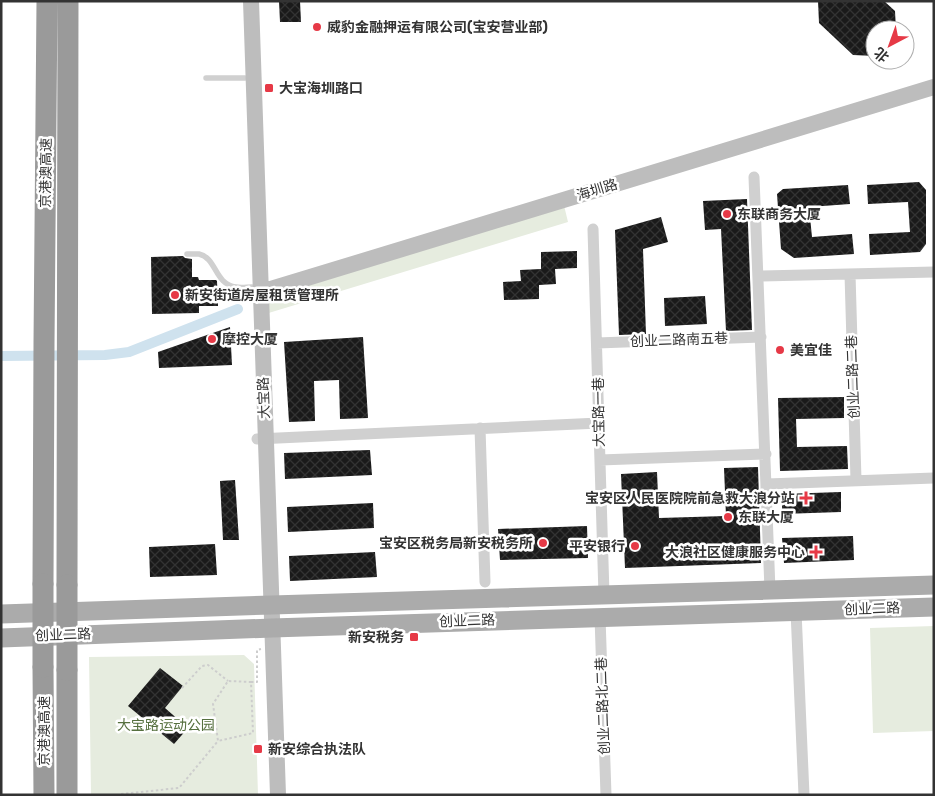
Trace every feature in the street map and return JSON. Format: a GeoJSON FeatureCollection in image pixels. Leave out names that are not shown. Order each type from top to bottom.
{"type":"FeatureCollection","features":[{"type":"Feature","properties":{"kind":"highway","name":"京港澳高速"},"geometry":{"type":"LineString","coordinates":[[44,795],[43,584],[47,1]]}},
{"type":"Feature","properties":{"kind":"highway","name":"京港澳高速"},"geometry":{"type":"LineString","coordinates":[[67,795],[68,1]]}},
{"type":"Feature","properties":{"kind":"main road","name":"大宝路"},"geometry":{"type":"LineString","coordinates":[[242,1],[256,290]]}},
{"type":"Feature","properties":{"kind":"main road","name":"大宝路"},"geometry":{"type":"LineString","coordinates":[[251,1],[256,290],[261,439],[268,628],[278,795]]}},
{"type":"Feature","properties":{"kind":"main road","name":"海圳路"},"geometry":{"type":"LineString","coordinates":[[256,290],[934,87]]}},
{"type":"Feature","properties":{"kind":"main road"},"geometry":{"type":"LineString","coordinates":[[912,586],[934,575]]}},
{"type":"Feature","properties":{"kind":"main road","name":"创业二路"},"geometry":{"type":"LineString","coordinates":[[1,614],[934,585]]}},
{"type":"Feature","properties":{"kind":"main road","name":"创业二路"},"geometry":{"type":"LineString","coordinates":[[1,638],[925,608]]}},
{"type":"Feature","properties":{"kind":"main road"},"geometry":{"type":"LineString","coordinates":[[925,608],[934,615]]}},
{"type":"Feature","properties":{"kind":"main road","name":"大宝路"},"geometry":{"type":"LineString","coordinates":[[268,628],[264,649],[269,795]]}},
{"type":"Feature","properties":{"kind":"street"},"geometry":{"type":"LineString","coordinates":[[754,177],[770,590]]}},
{"type":"Feature","properties":{"kind":"street","name":"大宝路一巷"},"geometry":{"type":"LineString","coordinates":[[593,229],[604,595]]}},
{"type":"Feature","properties":{"kind":"street"},"geometry":{"type":"LineString","coordinates":[[758,276],[934,272]]}},
{"type":"Feature","properties":{"kind":"street","name":"创业二路二巷"},"geometry":{"type":"LineString","coordinates":[[850,274],[856,480]]}},
{"type":"Feature","properties":{"kind":"street","name":"创业二路南五巷"},"geometry":{"type":"LineString","coordinates":[[597,343],[761,337]]}},
{"type":"Feature","properties":{"kind":"street"},"geometry":{"type":"LineString","coordinates":[[261,439],[599,423]]}},
{"type":"Feature","properties":{"kind":"street"},"geometry":{"type":"LineString","coordinates":[[480,428],[485,582]]}},
{"type":"Feature","properties":{"kind":"street"},"geometry":{"type":"LineString","coordinates":[[600,460],[766,454]]}},
{"type":"Feature","properties":{"kind":"street"},"geometry":{"type":"LineString","coordinates":[[767,484],[934,478]]}},
{"type":"Feature","properties":{"kind":"street"},"geometry":{"type":"LineString","coordinates":[[796,611],[804,795]]}},
{"type":"Feature","properties":{"kind":"street","name":"创业二路北二巷"},"geometry":{"type":"LineString","coordinates":[[600,618],[606,795]]}},
{"type":"Feature","properties":{"kind":"lane"},"geometry":{"type":"LineString","coordinates":[[206,78],[245,78]]}},
{"type":"Feature","properties":{"kind":"lane"},"geometry":{"type":"LineString","coordinates":[[187,254],[199,254],[210,260],[221,280],[226,284],[236,288],[256,290]]}},
{"type":"Feature","properties":{"kind":"path"},"geometry":{"type":"LineString","coordinates":[[182,688],[202,666],[208,665],[228,681],[257,682],[257,650],[264,649]]}},
{"type":"Feature","properties":{"kind":"path"},"geometry":{"type":"LineString","coordinates":[[218,741],[213,704],[228,681]]}},
{"type":"Feature","properties":{"kind":"path"},"geometry":{"type":"LineString","coordinates":[[121,794],[179,788],[218,741],[253,733],[251,682]]}},
{"type":"Feature","properties":{"kind":"green space"},"geometry":{"type":"Polygon","coordinates":[[[562,197],[568,222],[262,315],[261,292],[562,197]]]}},
{"type":"Feature","properties":{"kind":"green space"},"geometry":{"type":"Polygon","coordinates":[[[934,626],[934,731],[873,733],[870,628],[934,626]]]}},
{"type":"Feature","properties":{"kind":"green space","name":"大宝路运动公园"},"geometry":{"type":"Polygon","coordinates":[[[244,655],[254,664],[258,795],[91,795],[89,657],[244,655]]]}},
{"type":"Feature","properties":{"kind":"building"},"geometry":{"type":"Polygon","coordinates":[[[279,1],[300,1],[301,22],[280,22],[279,1]]]}},
{"type":"Feature","properties":{"kind":"building"},"geometry":{"type":"Polygon","coordinates":[[[818,1],[884,1],[895,11],[895,20],[865,20],[865,56],[853,55],[819,23],[818,1]]]}},
{"type":"Feature","properties":{"kind":"building"},"geometry":{"type":"Polygon","coordinates":[[[919,182],[926,190],[926,244],[920,252],[870,255],[869,234],[910,232],[908,202],[868,204],[867,185],[919,182]]]}},
{"type":"Feature","properties":{"kind":"building"},"geometry":{"type":"Polygon","coordinates":[[[848,185],[850,204],[809,207],[812,237],[852,234],[854,254],[794,258],[781,249],[777,194],[783,189],[848,185]]]}},
{"type":"Feature","properties":{"kind":"building"},"geometry":{"type":"Polygon","coordinates":[[[747,199],[752,330],[726,331],[721,229],[705,230],[703,201],[747,199]]]}},
{"type":"Feature","properties":{"kind":"building"},"geometry":{"type":"Polygon","coordinates":[[[661,217],[668,242],[643,249],[646,334],[619,335],[615,230],[661,217]]]}},
{"type":"Feature","properties":{"kind":"building"},"geometry":{"type":"Polygon","coordinates":[[[577,251],[577,268],[555,269],[556,284],[539,285],[539,299],[504,300],[503,282],[521,281],[520,270],[541,269],[541,252],[577,251]]]}},
{"type":"Feature","properties":{"kind":"building","name":"新安街道房屋租赁管理所"},"geometry":{"type":"Polygon","coordinates":[[[183,256],[192,259],[192,277],[198,277],[199,280],[217,281],[218,306],[199,306],[199,313],[152,314],[151,257],[183,256]]]}},
{"type":"Feature","properties":{"kind":"building"},"geometry":{"type":"Polygon","coordinates":[[[705,296],[707,324],[665,326],[664,298],[705,296]]]}},
{"type":"Feature","properties":{"kind":"building","name":"摩控大厦"},"geometry":{"type":"Polygon","coordinates":[[[230,327],[232,365],[159,368],[158,352],[230,327]]]}},
{"type":"Feature","properties":{"kind":"building"},"geometry":{"type":"Polygon","coordinates":[[[363,337],[368,418],[340,419],[339,380],[314,381],[315,421],[289,422],[284,342],[363,337]]]}},
{"type":"Feature","properties":{"kind":"building"},"geometry":{"type":"Polygon","coordinates":[[[844,397],[844,418],[796,419],[797,447],[847,446],[848,469],[780,471],[778,398],[844,397]]]}},
{"type":"Feature","properties":{"kind":"building"},"geometry":{"type":"Polygon","coordinates":[[[370,450],[372,475],[285,479],[284,453],[370,450]]]}},
{"type":"Feature","properties":{"kind":"building","name":"东联大厦"},"geometry":{"type":"Polygon","coordinates":[[[758,467],[761,563],[625,568],[621,474],[657,472],[659,518],[726,516],[724,468],[758,467]]]}},
{"type":"Feature","properties":{"kind":"building"},"geometry":{"type":"Polygon","coordinates":[[[235,480],[239,540],[223,540],[220,481],[235,480]]]}},
{"type":"Feature","properties":{"kind":"building"},"geometry":{"type":"Polygon","coordinates":[[[841,492],[841,512],[782,514],[782,494],[841,492]]]}},
{"type":"Feature","properties":{"kind":"building"},"geometry":{"type":"Polygon","coordinates":[[[373,503],[374,528],[288,532],[287,507],[373,503]]]}},
{"type":"Feature","properties":{"kind":"building","name":"宝安区税务局新安税务所"},"geometry":{"type":"Polygon","coordinates":[[[587,526],[588,558],[500,560],[498,529],[587,526]]]}},
{"type":"Feature","properties":{"kind":"building"},"geometry":{"type":"Polygon","coordinates":[[[853,536],[854,560],[784,563],[782,538],[853,536]]]}},
{"type":"Feature","properties":{"kind":"building"},"geometry":{"type":"Polygon","coordinates":[[[215,544],[217,575],[150,577],[149,547],[215,544]]]}},
{"type":"Feature","properties":{"kind":"building"},"geometry":{"type":"Polygon","coordinates":[[[375,552],[377,577],[290,581],[289,556],[375,552]]]}},
{"type":"Feature","properties":{"kind":"building"},"geometry":{"type":"Polygon","coordinates":[[[160,668],[183,686],[165,708],[188,728],[174,744],[128,706],[160,668]]]}},
{"type":"Feature","properties":{"kind":"waterway"},"geometry":{"type":"LineString","coordinates":[[1,356],[105,355],[129,352],[238,309]]}},
{"type":"Feature","properties":{"kind":"place","name":"威豹金融押运有限公司(宝安营业部)"},"geometry":{"type":"Point","coordinates":[317,27]}},
{"type":"Feature","properties":{"kind":"place","name":"大宝海圳路口"},"geometry":{"type":"Point","coordinates":[269,88]}},
{"type":"Feature","properties":{"kind":"place","name":"东联商务大厦"},"geometry":{"type":"Point","coordinates":[727,214]}},
{"type":"Feature","properties":{"kind":"place","name":"新安街道房屋租赁管理所"},"geometry":{"type":"Point","coordinates":[175,295]}},
{"type":"Feature","properties":{"kind":"place","name":"摩控大厦"},"geometry":{"type":"Point","coordinates":[212,339]}},
{"type":"Feature","properties":{"kind":"place","name":"美宜佳"},"geometry":{"type":"Point","coordinates":[780,350]}},
{"type":"Feature","properties":{"kind":"place","name":"宝安区人民医院院前急救大浪分站"},"geometry":{"type":"Point","coordinates":[806,498]}},
{"type":"Feature","properties":{"kind":"place","name":"东联大厦"},"geometry":{"type":"Point","coordinates":[728,517]}},
{"type":"Feature","properties":{"kind":"place","name":"宝安区税务局新安税务所"},"geometry":{"type":"Point","coordinates":[543,543]}},
{"type":"Feature","properties":{"kind":"place","name":"平安银行"},"geometry":{"type":"Point","coordinates":[635,546]}},
{"type":"Feature","properties":{"kind":"place","name":"大浪社区健康服务中心"},"geometry":{"type":"Point","coordinates":[816,552]}},
{"type":"Feature","properties":{"kind":"place","name":"新安税务"},"geometry":{"type":"Point","coordinates":[414,637]}},
{"type":"Feature","properties":{"kind":"place","name":"新安综合执法队"},"geometry":{"type":"Point","coordinates":[258,749]}}]}
